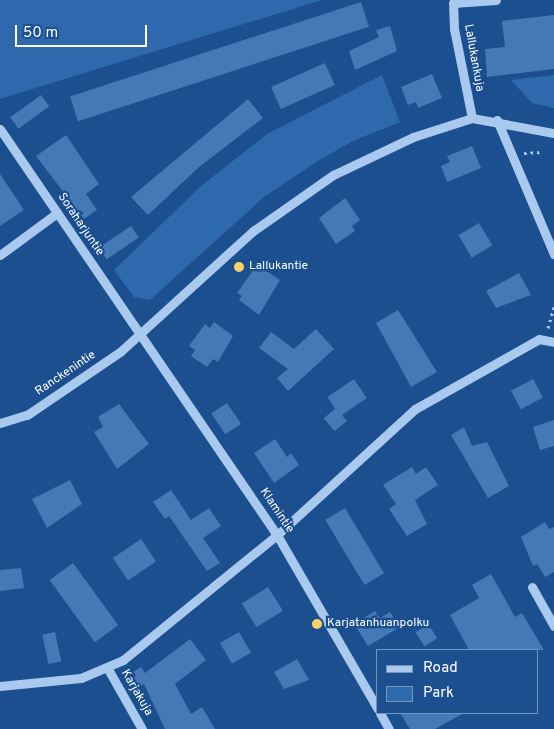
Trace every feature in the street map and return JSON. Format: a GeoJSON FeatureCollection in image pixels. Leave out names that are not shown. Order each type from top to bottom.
{"type":"FeatureCollection","features":[{"type":"Feature","properties":{"kind":"street","name":"Lallukankuja"},"geometry":{"type":"LineString","coordinates":[[472,118],[454,29],[453,3],[496,0]]}},
{"type":"Feature","properties":{"kind":"street"},"geometry":{"type":"LineString","coordinates":[[140,335],[253,231],[293,201],[390,147],[472,118],[497,120],[554,133]]}},
{"type":"Feature","properties":{"kind":"street"},"geometry":{"type":"LineString","coordinates":[[497,120],[554,254]]}},
{"type":"Feature","properties":{"kind":"street","name":"Soraharjuntie"},"geometry":{"type":"LineString","coordinates":[[0,129],[140,335]]}},
{"type":"Feature","properties":{"kind":"street"},"geometry":{"type":"LineString","coordinates":[[0,255],[57,213]]}},
{"type":"Feature","properties":{"kind":"street","name":"Ranckenintie"},"geometry":{"type":"LineString","coordinates":[[0,423],[27,415],[140,335]]}},
{"type":"Feature","properties":{"kind":"street","name":"Klamintie"},"geometry":{"type":"LineString","coordinates":[[140,335],[278,535],[376,706]]}},
{"type":"Feature","properties":{"kind":"street"},"geometry":{"type":"LineString","coordinates":[[0,686],[59,682],[108,669],[278,535],[415,408],[545,338],[554,342]]}},
{"type":"Feature","properties":{"kind":"street"},"geometry":{"type":"LineString","coordinates":[[532,587],[554,626]]}},
{"type":"Feature","properties":{"kind":"street","name":"Karjakuja"},"geometry":{"type":"LineString","coordinates":[[108,669],[142,729]]}},
{"type":"Feature","properties":{"kind":"street"},"geometry":{"type":"LineString","coordinates":[[381,714],[389,729]]}},
{"type":"Feature","properties":{"kind":"path"},"geometry":{"type":"LineString","coordinates":[[545,338],[554,307]]}},
{"type":"Feature","properties":{"kind":"green space"},"geometry":{"type":"Polygon","coordinates":[[[0,0],[322,0],[0,99],[0,0]]]}},
{"type":"Feature","properties":{"kind":"green space"},"geometry":{"type":"Polygon","coordinates":[[[382,75],[400,122],[353,141],[316,162],[264,197],[150,300],[134,297],[114,270],[201,186],[267,134],[382,75]]]}},
{"type":"Feature","properties":{"kind":"green space"},"geometry":{"type":"Polygon","coordinates":[[[554,75],[554,108],[532,103],[511,80],[554,75]]]}},
{"type":"Feature","properties":{"kind":"building"},"geometry":{"type":"Polygon","coordinates":[[[361,2],[369,27],[78,121],[70,97],[361,2]]]}},
{"type":"Feature","properties":{"kind":"building"},"geometry":{"type":"Polygon","coordinates":[[[554,15],[554,69],[487,77],[485,49],[505,47],[502,21],[554,15]]]}},
{"type":"Feature","properties":{"kind":"building"},"geometry":{"type":"Polygon","coordinates":[[[390,26],[397,51],[355,70],[349,51],[379,37],[376,30],[390,26]]]}},
{"type":"Feature","properties":{"kind":"building"},"geometry":{"type":"Polygon","coordinates":[[[325,63],[335,85],[281,109],[271,87],[325,63]]]}},
{"type":"Feature","properties":{"kind":"building"},"geometry":{"type":"Polygon","coordinates":[[[432,74],[442,98],[418,108],[416,102],[408,105],[401,87],[432,74]]]}},
{"type":"Feature","properties":{"kind":"building"},"geometry":{"type":"Polygon","coordinates":[[[41,95],[49,106],[18,129],[10,117],[41,95]]]}},
{"type":"Feature","properties":{"kind":"building"},"geometry":{"type":"Polygon","coordinates":[[[248,99],[263,118],[199,167],[148,215],[131,197],[248,99]]]}},
{"type":"Feature","properties":{"kind":"building"},"geometry":{"type":"Polygon","coordinates":[[[66,135],[99,184],[86,194],[97,210],[84,219],[36,156],[66,135]]]}},
{"type":"Feature","properties":{"kind":"building"},"geometry":{"type":"Polygon","coordinates":[[[472,146],[481,168],[447,182],[441,166],[450,162],[447,156],[472,146]]]}},
{"type":"Feature","properties":{"kind":"building"},"geometry":{"type":"Polygon","coordinates":[[[0,174],[24,210],[0,226],[0,174]]]}},
{"type":"Feature","properties":{"kind":"building"},"geometry":{"type":"Polygon","coordinates":[[[345,198],[360,220],[352,226],[355,231],[336,244],[319,218],[345,198]]]}},
{"type":"Feature","properties":{"kind":"building"},"geometry":{"type":"Polygon","coordinates":[[[479,223],[492,245],[472,258],[458,235],[479,223]]]}},
{"type":"Feature","properties":{"kind":"building"},"geometry":{"type":"Polygon","coordinates":[[[131,226],[139,238],[106,259],[99,248],[131,226]]]}},
{"type":"Feature","properties":{"kind":"building"},"geometry":{"type":"Polygon","coordinates":[[[262,268],[280,280],[259,315],[239,300],[242,296],[237,293],[254,269],[259,272],[262,268]]]}},
{"type":"Feature","properties":{"kind":"building"},"geometry":{"type":"Polygon","coordinates":[[[519,273],[531,295],[496,308],[486,291],[519,273]]]}},
{"type":"Feature","properties":{"kind":"building"},"geometry":{"type":"Polygon","coordinates":[[[398,310],[437,372],[411,387],[376,323],[398,310]]]}},
{"type":"Feature","properties":{"kind":"building"},"geometry":{"type":"Polygon","coordinates":[[[214,322],[233,336],[218,362],[213,359],[207,367],[191,356],[195,350],[189,346],[205,324],[210,328],[214,322]]]}},
{"type":"Feature","properties":{"kind":"building"},"geometry":{"type":"Polygon","coordinates":[[[316,329],[334,349],[288,391],[277,378],[288,369],[259,348],[271,332],[294,349],[316,329]]]}},
{"type":"Feature","properties":{"kind":"building"},"geometry":{"type":"Polygon","coordinates":[[[354,379],[367,398],[340,416],[327,397],[354,379]]]}},
{"type":"Feature","properties":{"kind":"building"},"geometry":{"type":"Polygon","coordinates":[[[533,379],[543,398],[521,409],[511,391],[533,379]]]}},
{"type":"Feature","properties":{"kind":"building"},"geometry":{"type":"Polygon","coordinates":[[[227,403],[241,424],[225,434],[211,414],[227,403]]]}},
{"type":"Feature","properties":{"kind":"building"},"geometry":{"type":"Polygon","coordinates":[[[119,404],[149,444],[117,469],[94,432],[103,427],[98,417],[119,404]]]}},
{"type":"Feature","properties":{"kind":"building"},"geometry":{"type":"Polygon","coordinates":[[[336,408],[347,421],[335,431],[324,418],[336,408]]]}},
{"type":"Feature","properties":{"kind":"building"},"geometry":{"type":"Polygon","coordinates":[[[554,420],[554,446],[540,450],[533,427],[554,420]]]}},
{"type":"Feature","properties":{"kind":"building"},"geometry":{"type":"Polygon","coordinates":[[[464,427],[472,446],[487,442],[509,486],[488,498],[451,435],[464,427]]]}},
{"type":"Feature","properties":{"kind":"building"},"geometry":{"type":"Polygon","coordinates":[[[275,439],[287,457],[291,453],[299,465],[274,483],[254,453],[275,439]]]}},
{"type":"Feature","properties":{"kind":"building"},"geometry":{"type":"Polygon","coordinates":[[[412,467],[416,474],[426,467],[438,485],[415,500],[427,524],[407,536],[389,509],[396,504],[383,485],[412,467]]]}},
{"type":"Feature","properties":{"kind":"building"},"geometry":{"type":"Polygon","coordinates":[[[70,480],[82,504],[47,528],[32,499],[70,480]]]}},
{"type":"Feature","properties":{"kind":"building"},"geometry":{"type":"Polygon","coordinates":[[[171,490],[191,520],[209,508],[221,526],[203,538],[220,563],[207,571],[169,516],[165,519],[153,502],[171,490]]]}},
{"type":"Feature","properties":{"kind":"building"},"geometry":{"type":"Polygon","coordinates":[[[345,508],[384,573],[364,585],[325,520],[345,508]]]}},
{"type":"Feature","properties":{"kind":"building"},"geometry":{"type":"Polygon","coordinates":[[[545,522],[549,529],[554,527],[554,572],[545,577],[537,564],[533,566],[521,537],[545,522]]]}},
{"type":"Feature","properties":{"kind":"building"},"geometry":{"type":"Polygon","coordinates":[[[141,539],[156,561],[128,580],[113,558],[141,539]]]}},
{"type":"Feature","properties":{"kind":"building"},"geometry":{"type":"Polygon","coordinates":[[[73,563],[118,625],[95,642],[50,580],[73,563]]]}},
{"type":"Feature","properties":{"kind":"building"},"geometry":{"type":"Polygon","coordinates":[[[21,568],[24,588],[0,591],[0,570],[21,568]]]}},
{"type":"Feature","properties":{"kind":"building"},"geometry":{"type":"Polygon","coordinates":[[[491,574],[515,617],[522,613],[544,650],[468,649],[450,615],[479,598],[472,585],[491,574]]]}},
{"type":"Feature","properties":{"kind":"building"},"geometry":{"type":"Polygon","coordinates":[[[268,587],[283,611],[257,627],[242,603],[268,587]]]}},
{"type":"Feature","properties":{"kind":"building"},"geometry":{"type":"Polygon","coordinates":[[[375,611],[380,618],[390,612],[400,627],[368,646],[354,624],[375,611]]]}},
{"type":"Feature","properties":{"kind":"building"},"geometry":{"type":"Polygon","coordinates":[[[428,624],[437,638],[425,646],[415,632],[428,624]]]}},
{"type":"Feature","properties":{"kind":"building"},"geometry":{"type":"Polygon","coordinates":[[[55,632],[61,661],[49,664],[42,635],[55,632]]]}},
{"type":"Feature","properties":{"kind":"building"},"geometry":{"type":"Polygon","coordinates":[[[239,632],[251,653],[232,664],[220,643],[239,632]]]}},
{"type":"Feature","properties":{"kind":"building"},"geometry":{"type":"Polygon","coordinates":[[[190,639],[206,660],[175,684],[191,714],[202,707],[215,729],[165,729],[144,684],[137,689],[128,675],[141,667],[145,673],[190,639]]]}},
{"type":"Feature","properties":{"kind":"building"},"geometry":{"type":"Polygon","coordinates":[[[297,659],[309,680],[284,689],[274,672],[297,659]]]}},
{"type":"Feature","properties":{"kind":"building"},"geometry":{"type":"Polygon","coordinates":[[[401,714],[462,714],[435,729],[410,729],[401,714]]]}},
{"type":"Feature","properties":{"kind":"place","name":"Lallukantie"},"geometry":{"type":"Point","coordinates":[239,267]}},
{"type":"Feature","properties":{"kind":"place","name":"Karjatanhuanpolku"},"geometry":{"type":"Point","coordinates":[317,624]}}]}
